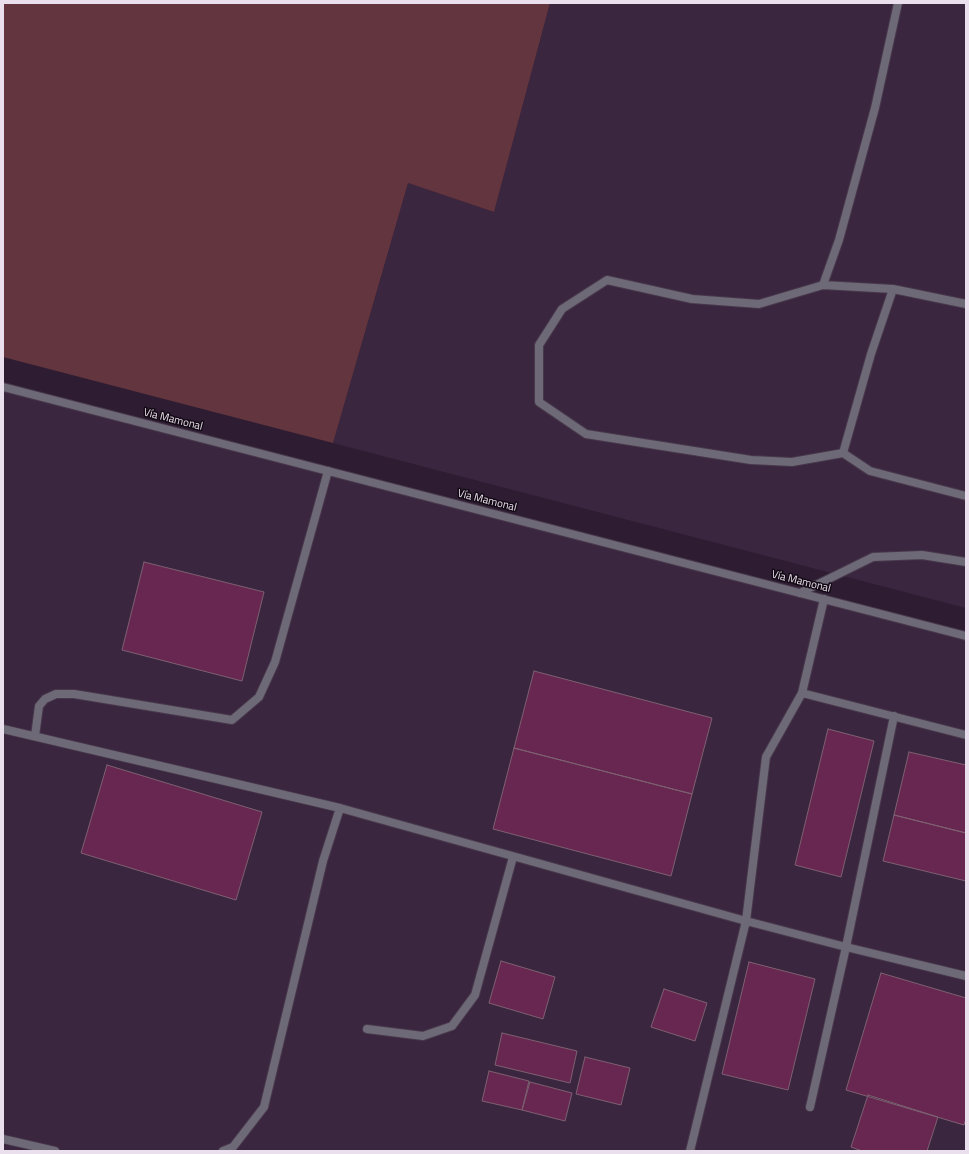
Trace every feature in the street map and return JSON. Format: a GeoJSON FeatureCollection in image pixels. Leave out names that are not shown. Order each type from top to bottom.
{"type":"FeatureCollection","features":[{"type":"Feature","properties":{"kind":"street"},"geometry":{"type":"LineString","coordinates":[[823,285],[839,240],[875,108],[898,3]]}},
{"type":"Feature","properties":{"kind":"street"},"geometry":{"type":"LineString","coordinates":[[966,304],[893,289],[823,285],[759,304],[692,299],[607,280],[562,309],[539,345],[539,402],[586,434],[751,460],[792,462],[843,453],[870,471],[966,496]]}},
{"type":"Feature","properties":{"kind":"street"},"geometry":{"type":"LineString","coordinates":[[843,453],[871,354],[893,289]]}},
{"type":"Feature","properties":{"kind":"street","name":"Vía Mamonal"},"geometry":{"type":"LineString","coordinates":[[3,387],[966,636]]}},
{"type":"Feature","properties":{"kind":"street"},"geometry":{"type":"LineString","coordinates":[[35,736],[39,706],[45,699],[56,694],[74,694],[232,720],[259,697],[275,662],[328,471]]}},
{"type":"Feature","properties":{"kind":"street"},"geometry":{"type":"LineString","coordinates":[[800,593],[873,557],[922,555],[966,562]]}},
{"type":"Feature","properties":{"kind":"street"},"geometry":{"type":"LineString","coordinates":[[690,1151],[746,921],[766,757],[802,692],[824,599]]}},
{"type":"Feature","properties":{"kind":"street"},"geometry":{"type":"LineString","coordinates":[[802,692],[966,735]]}},
{"type":"Feature","properties":{"kind":"street"},"geometry":{"type":"LineString","coordinates":[[810,1107],[846,947],[894,716]]}},
{"type":"Feature","properties":{"kind":"street"},"geometry":{"type":"LineString","coordinates":[[3,729],[340,808],[746,921],[966,976]]}},
{"type":"Feature","properties":{"kind":"street"},"geometry":{"type":"LineString","coordinates":[[223,1151],[233,1148],[264,1107],[323,861],[340,808]]}},
{"type":"Feature","properties":{"kind":"street"},"geometry":{"type":"LineString","coordinates":[[367,1029],[423,1036],[452,1026],[475,995],[513,857]]}},
{"type":"Feature","properties":{"kind":"street"},"geometry":{"type":"LineString","coordinates":[[3,1138],[55,1151]]}},
{"type":"Feature","properties":{"kind":"shaded area"},"geometry":{"type":"Polygon","coordinates":[[[3,3],[550,3],[494,212],[408,183],[333,443],[3,357],[3,3]]]}},
{"type":"Feature","properties":{"kind":"shaded area"},"geometry":{"type":"Polygon","coordinates":[[[550,3],[966,3],[966,608],[333,443],[408,183],[494,212],[550,3]]]}},
{"type":"Feature","properties":{"kind":"shaded area"},"geometry":{"type":"Polygon","coordinates":[[[3,391],[824,599],[966,640],[966,1151],[3,1151],[3,391]]]}},
{"type":"Feature","properties":{"kind":"building"},"geometry":{"type":"Polygon","coordinates":[[[144,562],[264,592],[242,681],[122,650],[144,562]]]}},
{"type":"Feature","properties":{"kind":"building"},"geometry":{"type":"Polygon","coordinates":[[[534,671],[712,718],[692,794],[514,748],[534,671]]]}},
{"type":"Feature","properties":{"kind":"building"},"geometry":{"type":"Polygon","coordinates":[[[828,729],[874,741],[841,877],[795,865],[828,729]]]}},
{"type":"Feature","properties":{"kind":"building"},"geometry":{"type":"Polygon","coordinates":[[[514,748],[692,794],[671,876],[493,829],[514,748]]]}},
{"type":"Feature","properties":{"kind":"building"},"geometry":{"type":"Polygon","coordinates":[[[909,752],[966,765],[966,833],[894,815],[909,752]]]}},
{"type":"Feature","properties":{"kind":"building"},"geometry":{"type":"Polygon","coordinates":[[[107,765],[262,812],[236,900],[81,853],[107,765]]]}},
{"type":"Feature","properties":{"kind":"building"},"geometry":{"type":"Polygon","coordinates":[[[894,815],[966,833],[966,881],[883,861],[894,815]]]}},
{"type":"Feature","properties":{"kind":"building"},"geometry":{"type":"Polygon","coordinates":[[[501,961],[555,977],[543,1019],[489,1003],[501,961]]]}},
{"type":"Feature","properties":{"kind":"building"},"geometry":{"type":"Polygon","coordinates":[[[749,962],[815,979],[788,1090],[722,1074],[749,962]]]}},
{"type":"Feature","properties":{"kind":"building"},"geometry":{"type":"Polygon","coordinates":[[[881,973],[966,998],[966,1119],[964,1125],[846,1090],[881,973]]]}},
{"type":"Feature","properties":{"kind":"building"},"geometry":{"type":"Polygon","coordinates":[[[664,989],[707,1003],[695,1041],[651,1027],[664,989]]]}},
{"type":"Feature","properties":{"kind":"building"},"geometry":{"type":"Polygon","coordinates":[[[502,1033],[577,1051],[570,1083],[495,1065],[502,1033]]]}},
{"type":"Feature","properties":{"kind":"building"},"geometry":{"type":"Polygon","coordinates":[[[585,1057],[630,1068],[621,1105],[576,1094],[585,1057]]]}},
{"type":"Feature","properties":{"kind":"building"},"geometry":{"type":"Polygon","coordinates":[[[489,1071],[529,1081],[522,1110],[482,1101],[489,1071]]]}},
{"type":"Feature","properties":{"kind":"building"},"geometry":{"type":"Polygon","coordinates":[[[530,1082],[572,1093],[565,1121],[522,1110],[530,1082]]]}},
{"type":"Feature","properties":{"kind":"building"},"geometry":{"type":"Polygon","coordinates":[[[868,1095],[938,1117],[927,1151],[862,1151],[851,1147],[868,1095]]]}}]}
